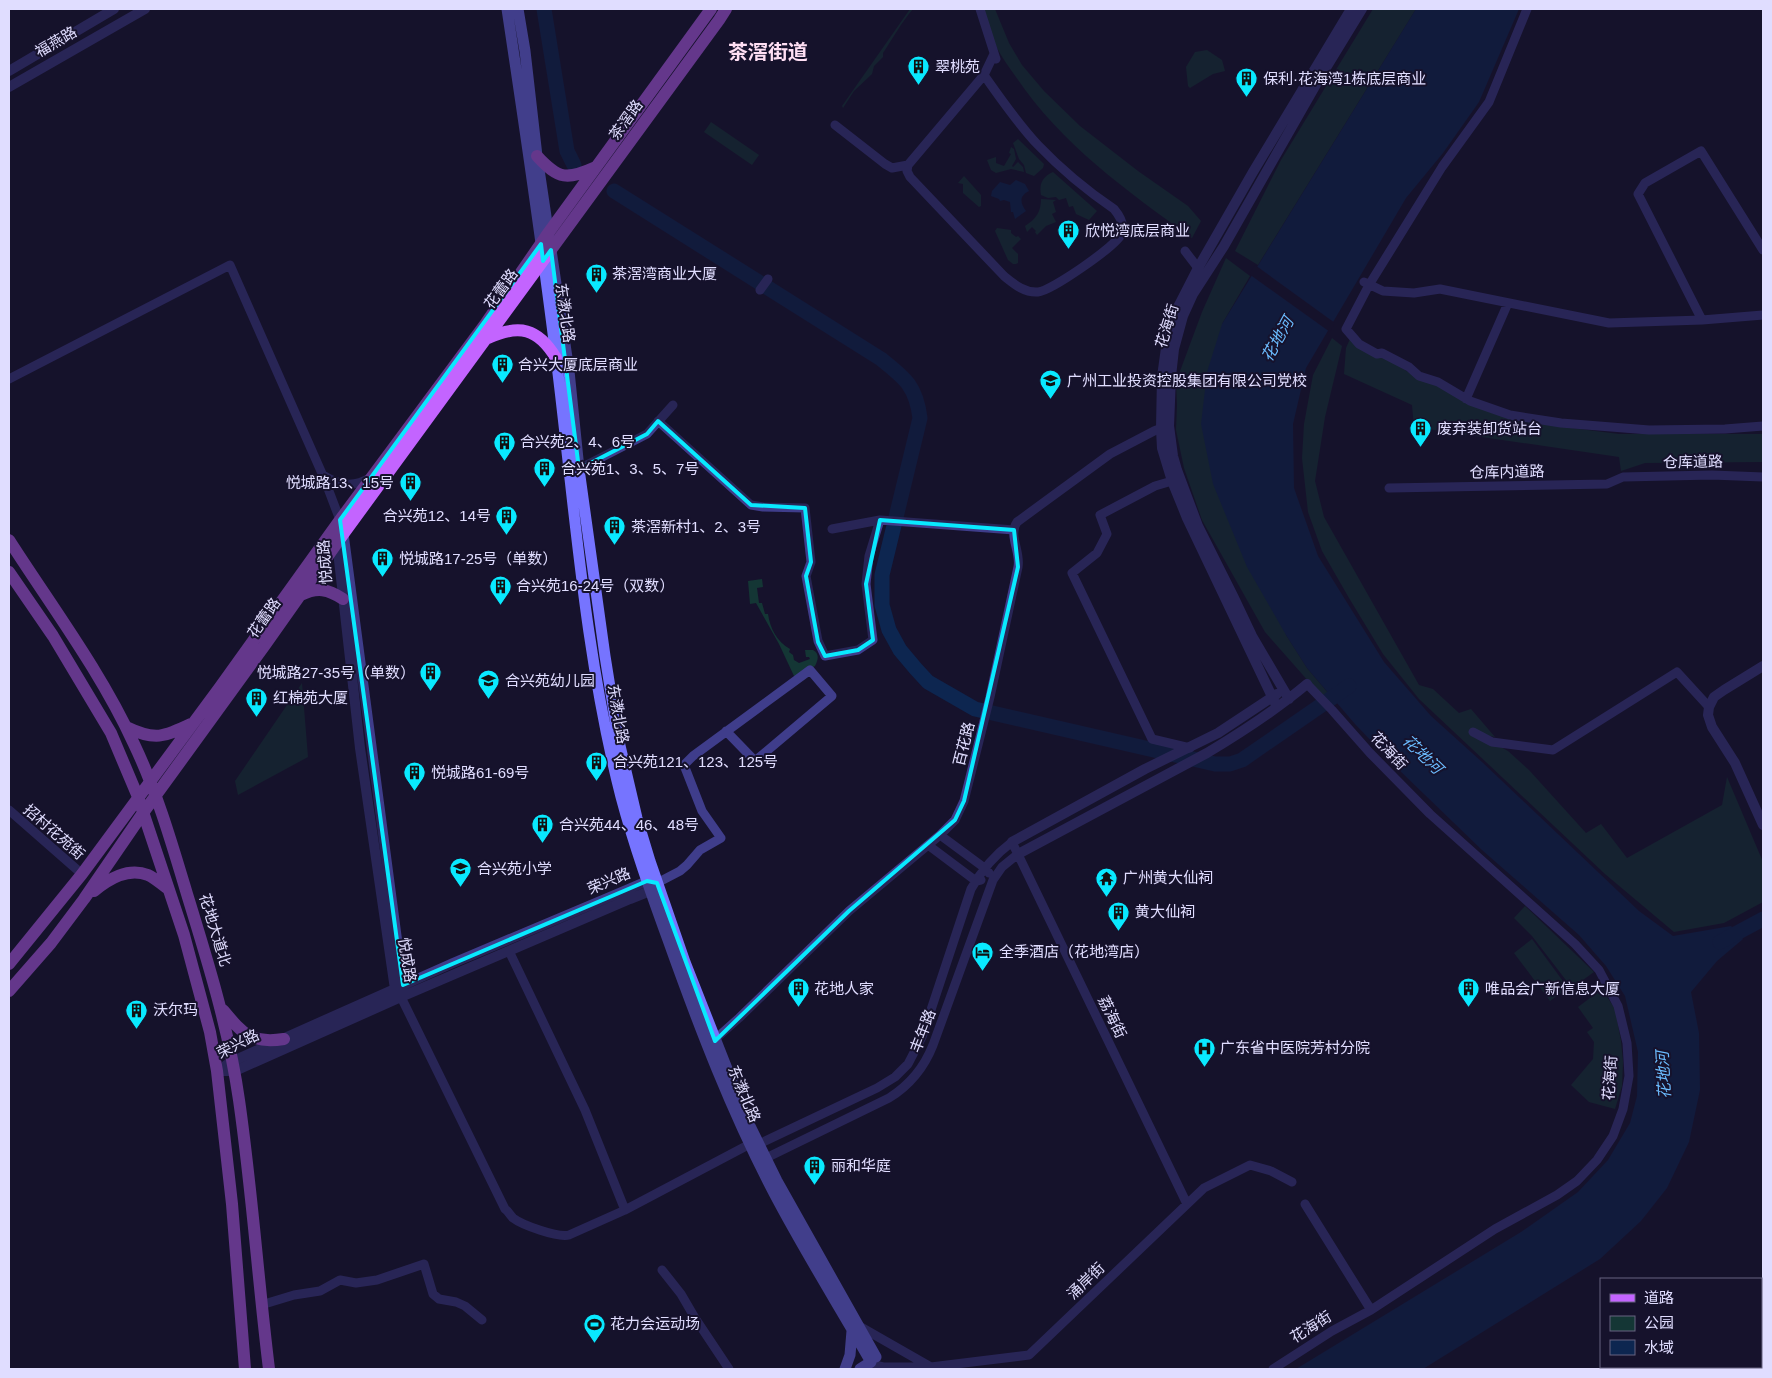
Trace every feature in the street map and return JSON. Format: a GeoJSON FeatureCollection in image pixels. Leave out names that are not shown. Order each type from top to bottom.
{"type":"FeatureCollection","features":[{"type":"Feature","properties":{"kind":"main road","name":"东漖北路"},"geometry":{"type":"LineString","coordinates":[[508,9],[545,252],[585,601],[602,714],[622,800],[651,885],[711,1043],[783,1210],[856,1328],[873,1365]]}},
{"type":"Feature","properties":{"kind":"main road"},"geometry":{"type":"LineString","coordinates":[[518,9],[525,50],[536,156],[548,232]]}},
{"type":"Feature","properties":{"kind":"main road","name":"茶滘路"},"geometry":{"type":"LineString","coordinates":[[545,252],[548,232],[710,9]]}},
{"type":"Feature","properties":{"kind":"main road","name":"茶滘路"},"geometry":{"type":"LineString","coordinates":[[545,252],[722,14]]}},
{"type":"Feature","properties":{"kind":"main road"},"geometry":{"type":"LineString","coordinates":[[536,156],[552,171],[570,176],[578,175],[596,167]]}},
{"type":"Feature","properties":{"kind":"main road","name":"东漖北路"},"geometry":{"type":"LineString","coordinates":[[545,252],[569,371],[594,586],[618,737],[638,818],[651,885]]}},
{"type":"Feature","properties":{"kind":"main road","name":"花蕾路"},"geometry":{"type":"LineString","coordinates":[[9,964],[82,874],[193,723],[340,532],[485,339],[545,252]]}},
{"type":"Feature","properties":{"kind":"main road","name":"花蕾路"},"geometry":{"type":"LineString","coordinates":[[9,991],[51,943],[84,899],[143,813],[301,595],[372,477],[486,323],[545,252]]}},
{"type":"Feature","properties":{"kind":"main road"},"geometry":{"type":"LineString","coordinates":[[485,339],[501,332],[525,331],[535,334],[548,344],[556,358]]}},
{"type":"Feature","properties":{"kind":"main road","name":"花地大道北"},"geometry":{"type":"LineString","coordinates":[[9,540],[78,645],[126,727],[150,780],[180,871],[221,1007],[234,1066],[253,1215],[269,1369]]}},
{"type":"Feature","properties":{"kind":"main road","name":"花地大道北"},"geometry":{"type":"LineString","coordinates":[[9,572],[53,636],[87,691],[115,742],[138,797],[184,935],[210,1032],[217,1071],[232,1204],[245,1369]]}},
{"type":"Feature","properties":{"kind":"main road"},"geometry":{"type":"LineString","coordinates":[[301,595],[311,590],[326,590],[343,599]]}},
{"type":"Feature","properties":{"kind":"main road"},"geometry":{"type":"LineString","coordinates":[[126,727],[145,735],[158,737],[193,723]]}},
{"type":"Feature","properties":{"kind":"main road"},"geometry":{"type":"LineString","coordinates":[[84,899],[106,881],[121,874],[136,873],[148,875],[167,888]]}},
{"type":"Feature","properties":{"kind":"main road"},"geometry":{"type":"LineString","coordinates":[[221,1007],[235,1025],[254,1038],[268,1041],[284,1039]]}},
{"type":"Feature","properties":{"kind":"main road"},"geometry":{"type":"LineString","coordinates":[[845,1369],[856,1328]]}},
{"type":"Feature","properties":{"kind":"main road"},"geometry":{"type":"LineString","coordinates":[[860,1369],[873,1365]]}},
{"type":"Feature","properties":{"kind":"street","name":"福燕路"},"geometry":{"type":"LineString","coordinates":[[9,71],[114,9]]}},
{"type":"Feature","properties":{"kind":"street","name":"福燕路"},"geometry":{"type":"LineString","coordinates":[[9,87],[145,9]]}},
{"type":"Feature","properties":{"kind":"street"},"geometry":{"type":"LineString","coordinates":[[722,14],[732,9]]}},
{"type":"Feature","properties":{"kind":"street"},"geometry":{"type":"LineString","coordinates":[[980,9],[996,58],[984,75],[908,164],[907,171],[910,177],[1004,276],[1015,286],[1027,291],[1038,292],[1048,289],[1082,268],[1116,242],[1122,232],[1121,217],[1037,144],[984,75]]}},
{"type":"Feature","properties":{"kind":"street","name":"花海街"},"geometry":{"type":"LineString","coordinates":[[1273,1369],[1332,1331],[1371,1310],[1495,1229],[1557,1195],[1577,1180],[1590,1167],[1613,1136],[1623,1108],[1629,1076],[1627,1043],[1618,1006],[1599,970],[1575,944],[1430,814],[1370,754],[1307,684],[1289,699],[1252,636],[1198,526],[1175,463],[1165,427],[1162,377],[1166,348],[1177,309],[1198,268],[1253,172],[1351,9]]}},
{"type":"Feature","properties":{"kind":"street","name":"花海街"},"geometry":{"type":"LineString","coordinates":[[1277,707],[1187,518],[1172,481],[1162,448],[1174,350],[1193,294],[1224,246],[1318,81],[1362,9]]}},
{"type":"Feature","properties":{"kind":"street"},"geometry":{"type":"LineString","coordinates":[[1527,9],[1489,102],[1442,167],[1367,284],[1346,329],[1359,344],[1377,354],[1382,353],[1409,367],[1419,376],[1438,382],[1466,398],[1510,415],[1561,423],[1682,431],[1725,430],[1763,426]]}},
{"type":"Feature","properties":{"kind":"street"},"geometry":{"type":"LineString","coordinates":[[835,125],[892,168],[908,164]]}},
{"type":"Feature","properties":{"kind":"street"},"geometry":{"type":"LineString","coordinates":[[1702,320],[1638,194],[1645,183],[1701,151],[1763,250]]}},
{"type":"Feature","properties":{"kind":"street"},"geometry":{"type":"LineString","coordinates":[[1185,251],[1198,268]]}},
{"type":"Feature","properties":{"kind":"street"},"geometry":{"type":"LineString","coordinates":[[9,379],[230,265],[323,475],[340,532]]}},
{"type":"Feature","properties":{"kind":"street"},"geometry":{"type":"LineString","coordinates":[[760,290],[768,279]]}},
{"type":"Feature","properties":{"kind":"street"},"geometry":{"type":"LineString","coordinates":[[1367,284],[1383,291],[1414,293],[1440,289],[1609,323],[1702,320],[1763,315]]}},
{"type":"Feature","properties":{"kind":"street"},"geometry":{"type":"LineString","coordinates":[[1466,398],[1508,303]]}},
{"type":"Feature","properties":{"kind":"street"},"geometry":{"type":"LineString","coordinates":[[579,469],[647,434],[673,406]]}},
{"type":"Feature","properties":{"kind":"street"},"geometry":{"type":"LineString","coordinates":[[658,421],[751,505],[805,508],[811,562],[806,576],[818,641],[825,656],[858,650],[872,640],[866,584],[869,556],[883,520]]}},
{"type":"Feature","properties":{"kind":"street"},"geometry":{"type":"LineString","coordinates":[[832,529],[883,520],[1014,530],[1017,522],[1110,454],[1165,427]]}},
{"type":"Feature","properties":{"kind":"street"},"geometry":{"type":"LineString","coordinates":[[323,475],[332,481],[347,484],[362,482],[372,477]]}},
{"type":"Feature","properties":{"kind":"street","name":"仓库道路"},"geometry":{"type":"LineString","coordinates":[[1623,477],[1712,475],[1763,477]]}},
{"type":"Feature","properties":{"kind":"street","name":"仓库内道路"},"geometry":{"type":"LineString","coordinates":[[1389,488],[1607,484],[1623,477]]}},
{"type":"Feature","properties":{"kind":"street"},"geometry":{"type":"LineString","coordinates":[[1172,481],[1155,486],[1100,516],[1107,534],[1097,552],[1072,573],[1152,739],[1190,748]]}},
{"type":"Feature","properties":{"kind":"street","name":"百花路"},"geometry":{"type":"LineString","coordinates":[[711,1043],[849,911],[940,835],[955,820],[960,810],[984,719],[1019,561],[1014,530]]}},
{"type":"Feature","properties":{"kind":"street","name":"悦成路"},"geometry":{"type":"LineString","coordinates":[[340,532],[343,599],[360,748],[400,991]]}},
{"type":"Feature","properties":{"kind":"street","name":"悦成路"},"geometry":{"type":"LineString","coordinates":[[340,532],[400,991]]}},
{"type":"Feature","properties":{"kind":"street"},"geometry":{"type":"LineString","coordinates":[[1763,666],[1714,697],[1709,707],[1708,716],[1712,727],[1735,764],[1763,825]]}},
{"type":"Feature","properties":{"kind":"street"},"geometry":{"type":"LineString","coordinates":[[651,885],[680,871],[700,850],[721,838],[702,811],[684,765],[692,756],[726,731],[810,670],[832,696],[755,761],[726,731]]}},
{"type":"Feature","properties":{"kind":"street"},"geometry":{"type":"LineString","coordinates":[[1473,732],[1492,742],[1553,750],[1677,672],[1709,707]]}},
{"type":"Feature","properties":{"kind":"street"},"geometry":{"type":"LineString","coordinates":[[1012,842],[1145,769],[1218,733],[1284,690]]}},
{"type":"Feature","properties":{"kind":"street"},"geometry":{"type":"LineString","coordinates":[[993,880],[1002,867],[1018,854],[1207,753],[1236,736],[1289,699]]}},
{"type":"Feature","properties":{"kind":"street","name":"招村花苑街"},"geometry":{"type":"LineString","coordinates":[[9,810],[82,874]]}},
{"type":"Feature","properties":{"kind":"street"},"geometry":{"type":"LineString","coordinates":[[940,835],[986,869],[993,880]]}},
{"type":"Feature","properties":{"kind":"street","name":"丰年路"},"geometry":{"type":"LineString","coordinates":[[400,991],[505,1209],[514,1218],[563,1237],[624,1210],[754,1144],[877,1088],[895,1077],[908,1064],[922,1037],[971,889],[998,853],[1012,842]]}},
{"type":"Feature","properties":{"kind":"street","name":"荔海街"},"geometry":{"type":"LineString","coordinates":[[1012,842],[1187,1204]]}},
{"type":"Feature","properties":{"kind":"street"},"geometry":{"type":"LineString","coordinates":[[928,845],[976,880],[993,880]]}},
{"type":"Feature","properties":{"kind":"street","name":"丰年路"},"geometry":{"type":"LineString","coordinates":[[762,1160],[889,1098],[912,1081],[928,1058],[993,880]]}},
{"type":"Feature","properties":{"kind":"street","name":"荣兴路"},"geometry":{"type":"LineString","coordinates":[[217,1071],[234,1066],[400,991],[509,951],[651,885]]}},
{"type":"Feature","properties":{"kind":"street","name":"荣兴路"},"geometry":{"type":"LineString","coordinates":[[234,1066],[284,1039],[651,885]]}},
{"type":"Feature","properties":{"kind":"street"},"geometry":{"type":"LineString","coordinates":[[509,951],[585,1110],[624,1210]]}},
{"type":"Feature","properties":{"kind":"street","name":"涌岸街"},"geometry":{"type":"LineString","coordinates":[[873,1365],[909,1368],[931,1367],[1029,1355],[1204,1188],[1250,1165],[1271,1171],[1292,1182]]}},
{"type":"Feature","properties":{"kind":"street"},"geometry":{"type":"LineString","coordinates":[[1305,1204],[1371,1310]]}},
{"type":"Feature","properties":{"kind":"street"},"geometry":{"type":"LineString","coordinates":[[261,1305],[320,1291],[340,1280],[356,1283],[377,1280],[424,1264],[434,1294],[439,1299],[456,1302],[465,1306],[482,1320]]}},
{"type":"Feature","properties":{"kind":"street"},"geometry":{"type":"LineString","coordinates":[[662,1270],[681,1294],[729,1369]]}},
{"type":"Feature","properties":{"kind":"street"},"geometry":{"type":"LineString","coordinates":[[856,1328],[931,1367]]}},
{"type":"Feature","properties":{"kind":"highlighted area"},"geometry":{"type":"Polygon","coordinates":[[[541,244],[543,261],[551,250],[579,469],[647,434],[658,421],[751,505],[805,508],[811,562],[806,576],[818,642],[825,656],[858,650],[873,640],[866,584],[880,520],[1014,530],[1018,567],[964,801],[955,820],[849,911],[715,1041],[657,883],[647,881],[403,985],[340,520],[541,244]]]}},
{"type":"Feature","properties":{"kind":"green space"},"geometry":{"type":"Polygon","coordinates":[[[910,9],[913,9],[883,53],[883,57],[874,66],[872,74],[854,91],[843,108],[842,106],[910,9]]]}},
{"type":"Feature","properties":{"kind":"green space"},"geometry":{"type":"Polygon","coordinates":[[[982,9],[995,9],[1009,43],[1022,65],[1044,91],[1080,126],[1138,171],[1188,206],[1201,221],[1192,238],[1096,165],[1053,124],[1001,55],[982,9]]]}},
{"type":"Feature","properties":{"kind":"green space"},"geometry":{"type":"Polygon","coordinates":[[[1373,9],[1416,9],[1258,265],[1235,251],[1281,160],[1373,9]]]}},
{"type":"Feature","properties":{"kind":"green space"},"geometry":{"type":"Polygon","coordinates":[[[1207,50],[1222,60],[1225,71],[1213,74],[1190,88],[1188,86],[1186,67],[1195,52],[1207,50]]]}},
{"type":"Feature","properties":{"kind":"green space"},"geometry":{"type":"Polygon","coordinates":[[[711,122],[759,155],[752,165],[704,132],[711,122]]]}},
{"type":"Feature","properties":{"kind":"green space"},"geometry":{"type":"Polygon","coordinates":[[[1018,139],[1044,164],[1043,168],[1034,176],[1026,173],[1024,165],[1019,159],[1013,143],[1018,139]]]}},
{"type":"Feature","properties":{"kind":"green space"},"geometry":{"type":"Polygon","coordinates":[[[1011,147],[1014,149],[1016,159],[1012,166],[1018,162],[1023,167],[1024,172],[1011,169],[996,173],[991,170],[987,160],[996,157],[996,163],[1004,166],[1011,154],[1009,153],[1011,147]]]}},
{"type":"Feature","properties":{"kind":"green space"},"geometry":{"type":"Polygon","coordinates":[[[1053,172],[1097,211],[1089,220],[1076,214],[1073,206],[1069,207],[1066,198],[1059,200],[1056,197],[1048,198],[1041,195],[1040,187],[1042,181],[1053,172]]]}},
{"type":"Feature","properties":{"kind":"green space"},"geometry":{"type":"Polygon","coordinates":[[[964,176],[981,195],[981,206],[979,207],[963,193],[963,184],[958,183],[964,176]]]}},
{"type":"Feature","properties":{"kind":"green space"},"geometry":{"type":"Polygon","coordinates":[[[1041,199],[1056,200],[1053,202],[1056,212],[1052,214],[1056,222],[1046,226],[1037,235],[1032,227],[1027,232],[1025,226],[1037,215],[1041,199]]]}},
{"type":"Feature","properties":{"kind":"green space"},"geometry":{"type":"Polygon","coordinates":[[[997,228],[1011,230],[1011,233],[1021,239],[1012,248],[1018,254],[1018,263],[1013,264],[1008,260],[995,231],[997,228]]]}},
{"type":"Feature","properties":{"kind":"green space"},"geometry":{"type":"Polygon","coordinates":[[[1226,258],[1250,276],[1222,324],[1286,635],[1307,668],[1329,694],[1325,700],[1265,632],[1202,520],[1184,468],[1176,430],[1176,382],[1202,312],[1226,258]]]}},
{"type":"Feature","properties":{"kind":"green space"},"geometry":{"type":"Polygon","coordinates":[[[1332,338],[1342,346],[1325,417],[1315,481],[1324,517],[1419,685],[1433,689],[1459,713],[1471,709],[1495,737],[1475,733],[1508,751],[1529,770],[1586,833],[1601,824],[1627,858],[1722,805],[1727,777],[1763,862],[1763,902],[1724,923],[1674,932],[1605,874],[1419,699],[1383,654],[1322,551],[1308,512],[1302,458],[1304,424],[1313,375],[1332,338]]]}},
{"type":"Feature","properties":{"kind":"green space"},"geometry":{"type":"Polygon","coordinates":[[[1350,339],[1377,358],[1383,356],[1419,379],[1442,388],[1481,409],[1516,421],[1619,434],[1763,434],[1763,462],[1645,463],[1621,471],[1619,457],[1414,427],[1412,405],[1344,374],[1346,348],[1350,339]]]}},
{"type":"Feature","properties":{"kind":"green space"},"geometry":{"type":"Polygon","coordinates":[[[762,579],[763,587],[757,588],[759,603],[762,603],[765,614],[768,614],[772,629],[778,639],[790,649],[789,652],[793,655],[794,660],[799,663],[810,659],[806,657],[805,650],[813,650],[818,655],[815,666],[796,676],[794,676],[756,603],[750,604],[748,581],[762,579]]]}},
{"type":"Feature","properties":{"kind":"green space"},"geometry":{"type":"Polygon","coordinates":[[[302,683],[308,757],[238,795],[235,781],[302,683]]]}},
{"type":"Feature","properties":{"kind":"green space"},"geometry":{"type":"Polygon","coordinates":[[[1525,906],[1594,972],[1572,988],[1532,936],[1514,918],[1525,906]]]}},
{"type":"Feature","properties":{"kind":"green space"},"geometry":{"type":"Polygon","coordinates":[[[1532,939],[1568,988],[1550,1001],[1514,953],[1532,939]]]}},
{"type":"Feature","properties":{"kind":"green space"},"geometry":{"type":"Polygon","coordinates":[[[1602,989],[1615,1009],[1621,1041],[1623,1062],[1622,1086],[1615,1109],[1589,1102],[1571,1085],[1593,1059],[1594,1042],[1587,1032],[1593,1028],[1578,1007],[1602,989]]]}},
{"type":"Feature","properties":{"kind":"water","name":"花地河"},"geometry":{"type":"Polygon","coordinates":[[[1416,9],[1519,9],[1479,102],[1443,153],[1406,198],[1306,368],[1293,424],[1294,488],[1318,556],[1384,662],[1431,716],[1639,911],[1673,936],[1731,926],[1743,939],[1717,961],[1691,992],[1699,1033],[1700,1090],[1689,1142],[1667,1188],[1641,1221],[1600,1259],[1423,1369],[1296,1369],[1521,1232],[1578,1192],[1608,1160],[1630,1123],[1637,1096],[1638,1052],[1625,996],[1606,966],[1579,935],[1482,850],[1396,767],[1355,724],[1307,668],[1247,567],[1213,484],[1201,424],[1207,372],[1222,324],[1416,9]]]}},
{"type":"Feature","properties":{"kind":"water"},"geometry":{"type":"Polygon","coordinates":[[[1016,180],[1025,184],[1029,191],[1022,197],[1026,211],[1015,219],[1013,212],[1011,212],[1010,202],[1000,201],[991,196],[992,191],[1000,182],[1010,185],[1016,180]]]}},
{"type":"Feature","properties":{"kind":"pier"},"geometry":{"type":"Polygon","coordinates":[[[1255,265],[1335,323],[1330,332],[1249,274],[1255,265]]]}},
{"type":"Feature","properties":{"kind":"waterway"},"geometry":{"type":"LineString","coordinates":[[544,9],[567,151],[574,165]]}},
{"type":"Feature","properties":{"kind":"waterway"},"geometry":{"type":"LineString","coordinates":[[614,191],[881,359],[897,372],[912,390],[916,398],[920,418],[882,575],[882,605],[889,630],[900,650],[928,682],[975,709],[1215,764],[1230,764],[1242,760],[1349,686]]}},
{"type":"Feature","properties":{"kind":"waterway"},"geometry":{"type":"LineString","coordinates":[[1720,942],[1763,919]]}},
{"type":"Feature","properties":{"kind":"place","name":"翠桃苑"},"geometry":{"type":"Point","coordinates":[919,86]}},
{"type":"Feature","properties":{"kind":"place","name":"保利·花海湾1栋底层商业"},"geometry":{"type":"Point","coordinates":[1247,98]}},
{"type":"Feature","properties":{"kind":"place","name":"欣悦湾底层商业"},"geometry":{"type":"Point","coordinates":[1069,250]}},
{"type":"Feature","properties":{"kind":"place","name":"茶滘湾商业大厦"},"geometry":{"type":"Point","coordinates":[596,293]}},
{"type":"Feature","properties":{"kind":"place","name":"合兴大厦底层商业"},"geometry":{"type":"Point","coordinates":[502,384]}},
{"type":"Feature","properties":{"kind":"place","name":"广州工业投资控股集团有限公司党校"},"geometry":{"type":"Point","coordinates":[1051,400]}},
{"type":"Feature","properties":{"kind":"place","name":"废弃装卸货站台"},"geometry":{"type":"Point","coordinates":[1421,448]}},
{"type":"Feature","properties":{"kind":"place","name":"合兴苑2、4、6号"},"geometry":{"type":"Point","coordinates":[504,461]}},
{"type":"Feature","properties":{"kind":"place","name":"合兴苑1、3、5、7号"},"geometry":{"type":"Point","coordinates":[545,488]}},
{"type":"Feature","properties":{"kind":"place","name":"悦城路13、15号"},"geometry":{"type":"Point","coordinates":[410,502]}},
{"type":"Feature","properties":{"kind":"place","name":"合兴苑12、14号"},"geometry":{"type":"Point","coordinates":[507,535]}},
{"type":"Feature","properties":{"kind":"place","name":"茶滘新村1、2、3号"},"geometry":{"type":"Point","coordinates":[615,546]}},
{"type":"Feature","properties":{"kind":"place","name":"悦城路17-25号（单数）"},"geometry":{"type":"Point","coordinates":[383,578]}},
{"type":"Feature","properties":{"kind":"place","name":"合兴苑16-24号（双数）"},"geometry":{"type":"Point","coordinates":[500,605]}},
{"type":"Feature","properties":{"kind":"place","name":"悦城路27-35号（单数）"},"geometry":{"type":"Point","coordinates":[431,692]}},
{"type":"Feature","properties":{"kind":"place","name":"合兴苑幼儿园"},"geometry":{"type":"Point","coordinates":[489,700]}},
{"type":"Feature","properties":{"kind":"place","name":"红棉苑大厦"},"geometry":{"type":"Point","coordinates":[257,717]}},
{"type":"Feature","properties":{"kind":"place","name":"合兴苑121、123、125号"},"geometry":{"type":"Point","coordinates":[597,781]}},
{"type":"Feature","properties":{"kind":"place","name":"悦城路61-69号"},"geometry":{"type":"Point","coordinates":[415,792]}},
{"type":"Feature","properties":{"kind":"place","name":"合兴苑44、46、48号"},"geometry":{"type":"Point","coordinates":[543,844]}},
{"type":"Feature","properties":{"kind":"place","name":"合兴苑小学"},"geometry":{"type":"Point","coordinates":[461,888]}},
{"type":"Feature","properties":{"kind":"place","name":"广州黄大仙祠"},"geometry":{"type":"Point","coordinates":[1107,897]}},
{"type":"Feature","properties":{"kind":"place","name":"黄大仙祠"},"geometry":{"type":"Point","coordinates":[1119,931]}},
{"type":"Feature","properties":{"kind":"place","name":"全季酒店（花地湾店）"},"geometry":{"type":"Point","coordinates":[983,971]}},
{"type":"Feature","properties":{"kind":"place","name":"花地人家"},"geometry":{"type":"Point","coordinates":[798,1008]}},
{"type":"Feature","properties":{"kind":"place","name":"唯品会广新信息大厦"},"geometry":{"type":"Point","coordinates":[1469,1008]}},
{"type":"Feature","properties":{"kind":"place","name":"沃尔玛"},"geometry":{"type":"Point","coordinates":[137,1029]}},
{"type":"Feature","properties":{"kind":"place","name":"广东省中医院芳村分院"},"geometry":{"type":"Point","coordinates":[1204,1067]}},
{"type":"Feature","properties":{"kind":"place","name":"丽和华庭"},"geometry":{"type":"Point","coordinates":[815,1185]}},
{"type":"Feature","properties":{"kind":"place","name":"花力会运动场"},"geometry":{"type":"Point","coordinates":[594,1343]}},
{"type":"Feature","properties":{"kind":"district","name":"茶滘街道"},"geometry":{"type":"Point","coordinates":[768,52]}}]}
